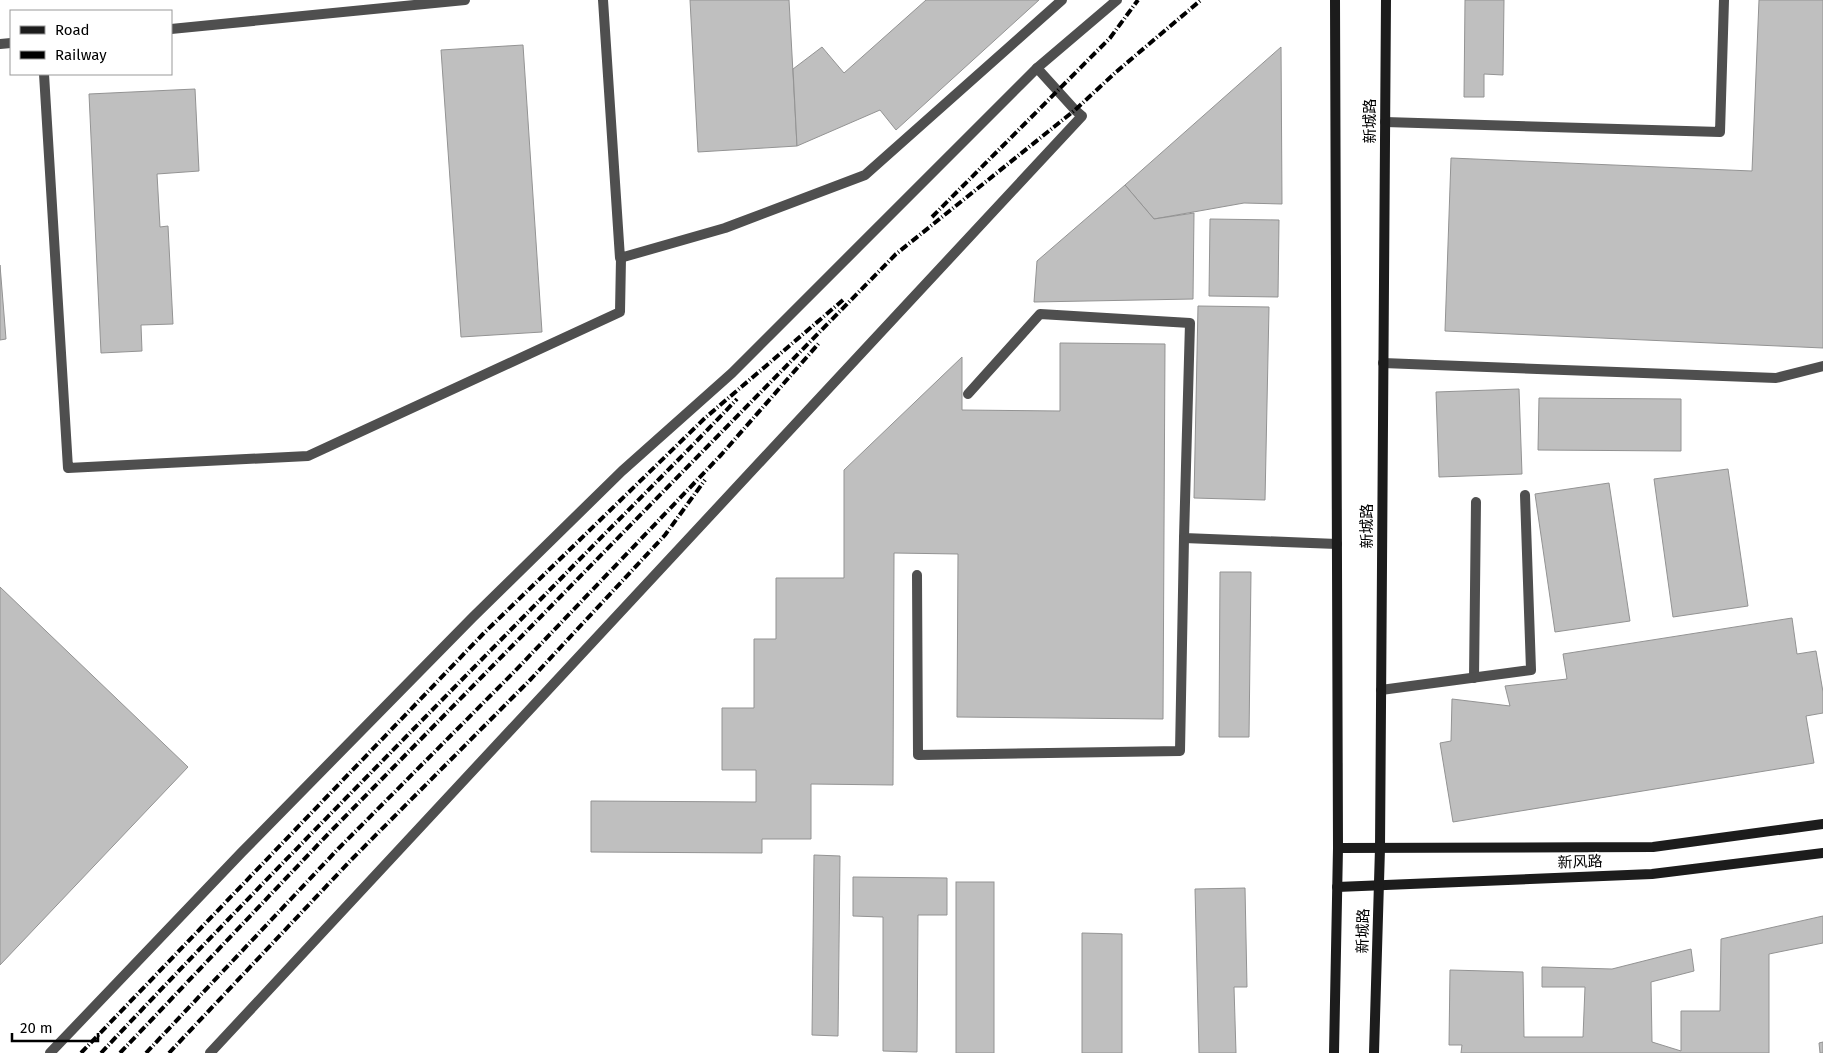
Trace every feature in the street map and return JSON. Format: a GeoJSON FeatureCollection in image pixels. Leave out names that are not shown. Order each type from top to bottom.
{"type":"FeatureCollection","features":[{"type":"Feature","properties":{"kind":"main road","name":"新城路"},"geometry":{"type":"LineString","coordinates":[[1334,1053],[1338,848],[1335,0]]}},
{"type":"Feature","properties":{"kind":"main road","name":"新城路"},"geometry":{"type":"LineString","coordinates":[[1374,1053],[1380,848],[1386,0]]}},
{"type":"Feature","properties":{"kind":"main road","name":"新风路"},"geometry":{"type":"LineString","coordinates":[[1338,848],[1653,846],[1823,824]]}},
{"type":"Feature","properties":{"kind":"main road","name":"新风路"},"geometry":{"type":"LineString","coordinates":[[1337,887],[1652,874],[1823,853]]}},
{"type":"Feature","properties":{"kind":"lane"},"geometry":{"type":"LineString","coordinates":[[172,29],[465,0]]}},
{"type":"Feature","properties":{"kind":"lane"},"geometry":{"type":"LineString","coordinates":[[44,75],[68,468],[308,456],[620,312],[621,258],[603,0]]}},
{"type":"Feature","properties":{"kind":"lane"},"geometry":{"type":"LineString","coordinates":[[621,258],[725,228],[865,175],[1062,0]]}},
{"type":"Feature","properties":{"kind":"lane"},"geometry":{"type":"LineString","coordinates":[[50,1053],[242,852],[480,610],[622,471],[732,373],[1037,68],[1117,0]]}},
{"type":"Feature","properties":{"kind":"lane"},"geometry":{"type":"LineString","coordinates":[[1385,122],[1720,132],[1724,0]]}},
{"type":"Feature","properties":{"kind":"lane"},"geometry":{"type":"LineString","coordinates":[[210,1053],[1082,116],[1037,68]]}},
{"type":"Feature","properties":{"kind":"lane"},"geometry":{"type":"LineString","coordinates":[[917,575],[918,755],[1180,751],[1190,323],[1040,314],[968,394]]}},
{"type":"Feature","properties":{"kind":"lane"},"geometry":{"type":"LineString","coordinates":[[1383,363],[1776,378],[1823,366]]}},
{"type":"Feature","properties":{"kind":"lane"},"geometry":{"type":"LineString","coordinates":[[1381,690],[1531,670],[1525,494]]}},
{"type":"Feature","properties":{"kind":"lane"},"geometry":{"type":"LineString","coordinates":[[1474,678],[1476,502]]}},
{"type":"Feature","properties":{"kind":"lane"},"geometry":{"type":"LineString","coordinates":[[1184,538],[1337,544]]}},
{"type":"Feature","properties":{"kind":"building"},"geometry":{"type":"Polygon","coordinates":[[[690,0],[789,0],[797,146],[698,152],[690,0]]]}},
{"type":"Feature","properties":{"kind":"building"},"geometry":{"type":"Polygon","coordinates":[[[926,0],[1039,0],[896,130],[880,110],[797,146],[793,69],[822,47],[844,73],[926,0]]]}},
{"type":"Feature","properties":{"kind":"building"},"geometry":{"type":"Polygon","coordinates":[[[1465,0],[1504,0],[1503,75],[1484,74],[1484,97],[1464,97],[1465,0]]]}},
{"type":"Feature","properties":{"kind":"building"},"geometry":{"type":"Polygon","coordinates":[[[1759,0],[1823,0],[1823,348],[1445,331],[1451,158],[1752,171],[1759,0]]]}},
{"type":"Feature","properties":{"kind":"building"},"geometry":{"type":"Polygon","coordinates":[[[523,45],[542,332],[461,337],[441,50],[523,45]]]}},
{"type":"Feature","properties":{"kind":"building"},"geometry":{"type":"Polygon","coordinates":[[[1281,47],[1282,204],[1244,203],[1154,219],[1125,185],[1281,47]]]}},
{"type":"Feature","properties":{"kind":"building"},"geometry":{"type":"Polygon","coordinates":[[[195,89],[199,171],[157,174],[160,227],[168,226],[173,324],[141,325],[142,351],[101,353],[89,94],[195,89]]]}},
{"type":"Feature","properties":{"kind":"building"},"geometry":{"type":"Polygon","coordinates":[[[1125,185],[1154,219],[1194,213],[1193,299],[1034,302],[1037,261],[1125,185]]]}},
{"type":"Feature","properties":{"kind":"building"},"geometry":{"type":"Polygon","coordinates":[[[1210,219],[1279,220],[1278,297],[1209,296],[1210,219]]]}},
{"type":"Feature","properties":{"kind":"building"},"geometry":{"type":"Polygon","coordinates":[[[0,265],[6,339],[0,340],[0,265]]]}},
{"type":"Feature","properties":{"kind":"building"},"geometry":{"type":"Polygon","coordinates":[[[1198,306],[1269,307],[1265,500],[1194,498],[1198,306]]]}},
{"type":"Feature","properties":{"kind":"building"},"geometry":{"type":"Polygon","coordinates":[[[1060,343],[1165,344],[1163,719],[957,717],[958,554],[894,553],[893,785],[811,784],[811,839],[762,839],[762,853],[591,852],[591,801],[756,802],[756,770],[722,770],[722,708],[754,708],[754,639],[776,639],[776,578],[844,578],[844,470],[962,357],[962,410],[1060,411],[1060,343]]]}},
{"type":"Feature","properties":{"kind":"building"},"geometry":{"type":"Polygon","coordinates":[[[1519,389],[1522,474],[1439,477],[1436,392],[1519,389]]]}},
{"type":"Feature","properties":{"kind":"building"},"geometry":{"type":"Polygon","coordinates":[[[1539,398],[1681,399],[1681,451],[1538,450],[1539,398]]]}},
{"type":"Feature","properties":{"kind":"building"},"geometry":{"type":"Polygon","coordinates":[[[1728,469],[1748,606],[1673,617],[1654,479],[1728,469]]]}},
{"type":"Feature","properties":{"kind":"building"},"geometry":{"type":"Polygon","coordinates":[[[1609,483],[1630,621],[1555,632],[1535,494],[1609,483]]]}},
{"type":"Feature","properties":{"kind":"building"},"geometry":{"type":"Polygon","coordinates":[[[1220,572],[1251,572],[1249,737],[1219,737],[1220,572]]]}},
{"type":"Feature","properties":{"kind":"building"},"geometry":{"type":"Polygon","coordinates":[[[0,587],[188,767],[0,965],[0,587]]]}},
{"type":"Feature","properties":{"kind":"building"},"geometry":{"type":"Polygon","coordinates":[[[1792,618],[1797,654],[1816,651],[1823,692],[1823,713],[1806,716],[1814,763],[1453,822],[1440,743],[1451,741],[1452,699],[1510,706],[1505,686],[1567,679],[1563,654],[1792,618]]]}},
{"type":"Feature","properties":{"kind":"building"},"geometry":{"type":"Polygon","coordinates":[[[814,855],[840,856],[838,1036],[812,1035],[814,855]]]}},
{"type":"Feature","properties":{"kind":"building"},"geometry":{"type":"Polygon","coordinates":[[[853,877],[947,878],[947,915],[918,915],[917,1052],[883,1051],[883,917],[853,916],[853,877]]]}},
{"type":"Feature","properties":{"kind":"building"},"geometry":{"type":"Polygon","coordinates":[[[956,882],[994,882],[994,1053],[956,1053],[956,882]]]}},
{"type":"Feature","properties":{"kind":"building"},"geometry":{"type":"Polygon","coordinates":[[[1245,888],[1247,987],[1234,987],[1236,1053],[1199,1053],[1195,889],[1245,888]]]}},
{"type":"Feature","properties":{"kind":"building"},"geometry":{"type":"Polygon","coordinates":[[[1823,916],[1823,943],[1769,954],[1769,1053],[1461,1053],[1462,1045],[1449,1045],[1450,970],[1523,972],[1524,1037],[1583,1037],[1585,987],[1542,987],[1542,967],[1612,969],[1691,949],[1694,971],[1651,982],[1652,1042],[1681,1051],[1681,1011],[1720,1011],[1721,939],[1823,916]]]}},
{"type":"Feature","properties":{"kind":"building"},"geometry":{"type":"Polygon","coordinates":[[[1082,933],[1122,934],[1122,1053],[1082,1053],[1082,933]]]}},
{"type":"Feature","properties":{"kind":"building"},"geometry":{"type":"Polygon","coordinates":[[[1823,1042],[1823,1053],[1820,1053],[1819,1043],[1823,1042]]]}},
{"type":"Feature","properties":{"kind":"railway"},"geometry":{"type":"LineString","coordinates":[[932,217],[1110,38],[1138,0]]}},
{"type":"Feature","properties":{"kind":"railway"},"geometry":{"type":"LineString","coordinates":[[120,1053],[330,832],[896,254],[1075,110],[1116,72],[1201,0]]}},
{"type":"Feature","properties":{"kind":"railway"},"geometry":{"type":"LineString","coordinates":[[81,1053],[483,634],[705,418],[843,300]]}},
{"type":"Feature","properties":{"kind":"railway"},"geometry":{"type":"LineString","coordinates":[[146,1053],[338,849],[515,671],[721,455],[820,342]]}},
{"type":"Feature","properties":{"kind":"railway"},"geometry":{"type":"LineString","coordinates":[[101,1053],[278,868],[737,399]]}},
{"type":"Feature","properties":{"kind":"railway"},"geometry":{"type":"LineString","coordinates":[[169,1053],[352,859],[531,679],[665,535],[705,480]]}}]}
